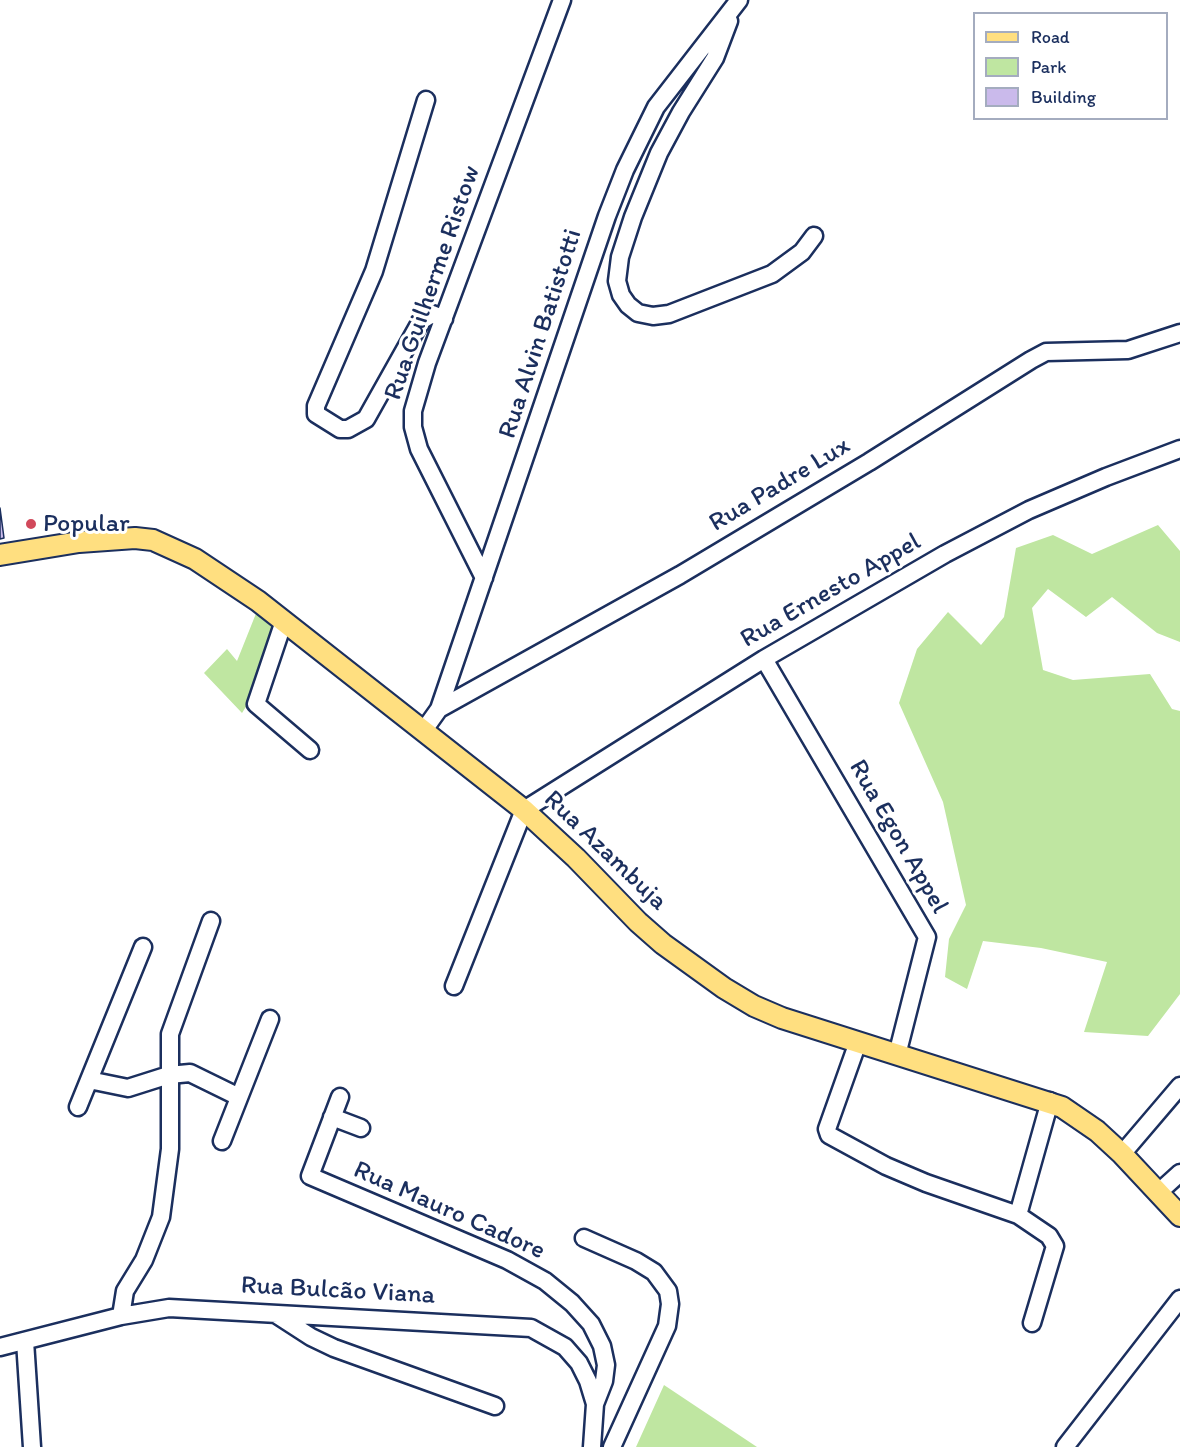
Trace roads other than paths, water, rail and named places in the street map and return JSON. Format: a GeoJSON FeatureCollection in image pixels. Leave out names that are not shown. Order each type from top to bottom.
{"type":"FeatureCollection","features":[{"type":"Feature","properties":{"kind":"main road","name":"Rua Azambuja"},"geometry":{"type":"LineString","coordinates":[[0,555],[109,539],[153,540],[195,559],[284,621],[524,810],[576,858],[638,922],[663,944],[724,988],[754,1006],[782,1018],[1050,1101],[1077,1116],[1122,1154],[1180,1216]]}},
{"type":"Feature","properties":{"kind":"street","name":"Rua Guilherme Ristow"},"geometry":{"type":"LineString","coordinates":[[484,578],[430,474],[413,427],[417,394],[562,0]]}},
{"type":"Feature","properties":{"kind":"street"},"geometry":{"type":"LineString","coordinates":[[736,4],[716,58],[658,153],[620,257],[617,281],[621,295],[638,313],[652,316],[669,314],[772,274],[802,252],[814,236]]}},
{"type":"Feature","properties":{"kind":"street","name":"Rua Alvin Batistotti"},"geometry":{"type":"LineString","coordinates":[[439,709],[625,170],[656,107],[736,4]]}},
{"type":"Feature","properties":{"kind":"street"},"geometry":{"type":"LineString","coordinates":[[426,100],[374,271],[316,406],[316,414],[340,429],[348,429],[366,419],[421,321],[432,314],[444,319]]}},
{"type":"Feature","properties":{"kind":"street","name":"Rua Padre Lux"},"geometry":{"type":"LineString","coordinates":[[424,730],[439,709],[680,575],[870,462],[1031,360],[1055,352],[1128,350],[1180,333]]}},
{"type":"Feature","properties":{"kind":"street","name":"Rua Ernesto Appel"},"geometry":{"type":"LineString","coordinates":[[524,810],[764,659],[994,527],[1106,477],[1180,449]]}},
{"type":"Feature","properties":{"kind":"street"},"geometry":{"type":"LineString","coordinates":[[284,621],[256,704],[310,750]]}},
{"type":"Feature","properties":{"kind":"street","name":"Rua Egon Appel"},"geometry":{"type":"LineString","coordinates":[[764,659],[927,938],[897,1055]]}},
{"type":"Feature","properties":{"kind":"street"},"geometry":{"type":"LineString","coordinates":[[454,986],[524,810]]}},
{"type":"Feature","properties":{"kind":"street"},"geometry":{"type":"LineString","coordinates":[[121,1316],[125,1291],[144,1260],[161,1217],[170,1149],[168,1046],[172,1025],[211,921]]}},
{"type":"Feature","properties":{"kind":"street"},"geometry":{"type":"LineString","coordinates":[[78,1107],[143,946]]}},
{"type":"Feature","properties":{"kind":"street"},"geometry":{"type":"LineString","coordinates":[[222,1141],[270,1019]]}},
{"type":"Feature","properties":{"kind":"street"},"geometry":{"type":"LineString","coordinates":[[858,1042],[827,1129],[829,1135],[886,1166],[926,1183],[1018,1215],[1049,1236],[1055,1246],[1032,1323]]}},
{"type":"Feature","properties":{"kind":"street"},"geometry":{"type":"LineString","coordinates":[[89,1080],[128,1088],[181,1072],[198,1075],[239,1097]]}},
{"type":"Feature","properties":{"kind":"street"},"geometry":{"type":"LineString","coordinates":[[1122,1154],[1180,1086]]}},
{"type":"Feature","properties":{"kind":"street","name":"Rua Mauro Cadore"},"geometry":{"type":"LineString","coordinates":[[340,1096],[309,1174],[312,1179],[507,1260],[544,1281],[572,1303],[591,1324],[602,1346],[606,1365],[604,1381],[594,1404]]}},
{"type":"Feature","properties":{"kind":"street"},"geometry":{"type":"LineString","coordinates":[[1018,1215],[1050,1101]]}},
{"type":"Feature","properties":{"kind":"street"},"geometry":{"type":"LineString","coordinates":[[332,1117],[361,1128]]}},
{"type":"Feature","properties":{"kind":"street"},"geometry":{"type":"LineString","coordinates":[[1159,1192],[1180,1173]]}},
{"type":"Feature","properties":{"kind":"street"},"geometry":{"type":"LineString","coordinates":[[584,1238],[636,1261],[654,1272],[663,1281],[670,1304],[666,1326],[612,1447]]}},
{"type":"Feature","properties":{"kind":"street"},"geometry":{"type":"LineString","coordinates":[[1065,1447],[1180,1299]]}},
{"type":"Feature","properties":{"kind":"street","name":"Rua Bulcão Viana"},"geometry":{"type":"LineString","coordinates":[[0,1347],[121,1316],[187,1307],[276,1315],[531,1328],[565,1347],[579,1363],[594,1404],[592,1447]]}},
{"type":"Feature","properties":{"kind":"street"},"geometry":{"type":"LineString","coordinates":[[276,1315],[311,1337],[334,1348],[495,1406]]}},
{"type":"Feature","properties":{"kind":"street"},"geometry":{"type":"LineString","coordinates":[[25,1341],[32,1447]]}},
{"type":"Feature","properties":{"kind":"place","name":"Popular"},"geometry":{"type":"Point","coordinates":[31,524]}}]}
